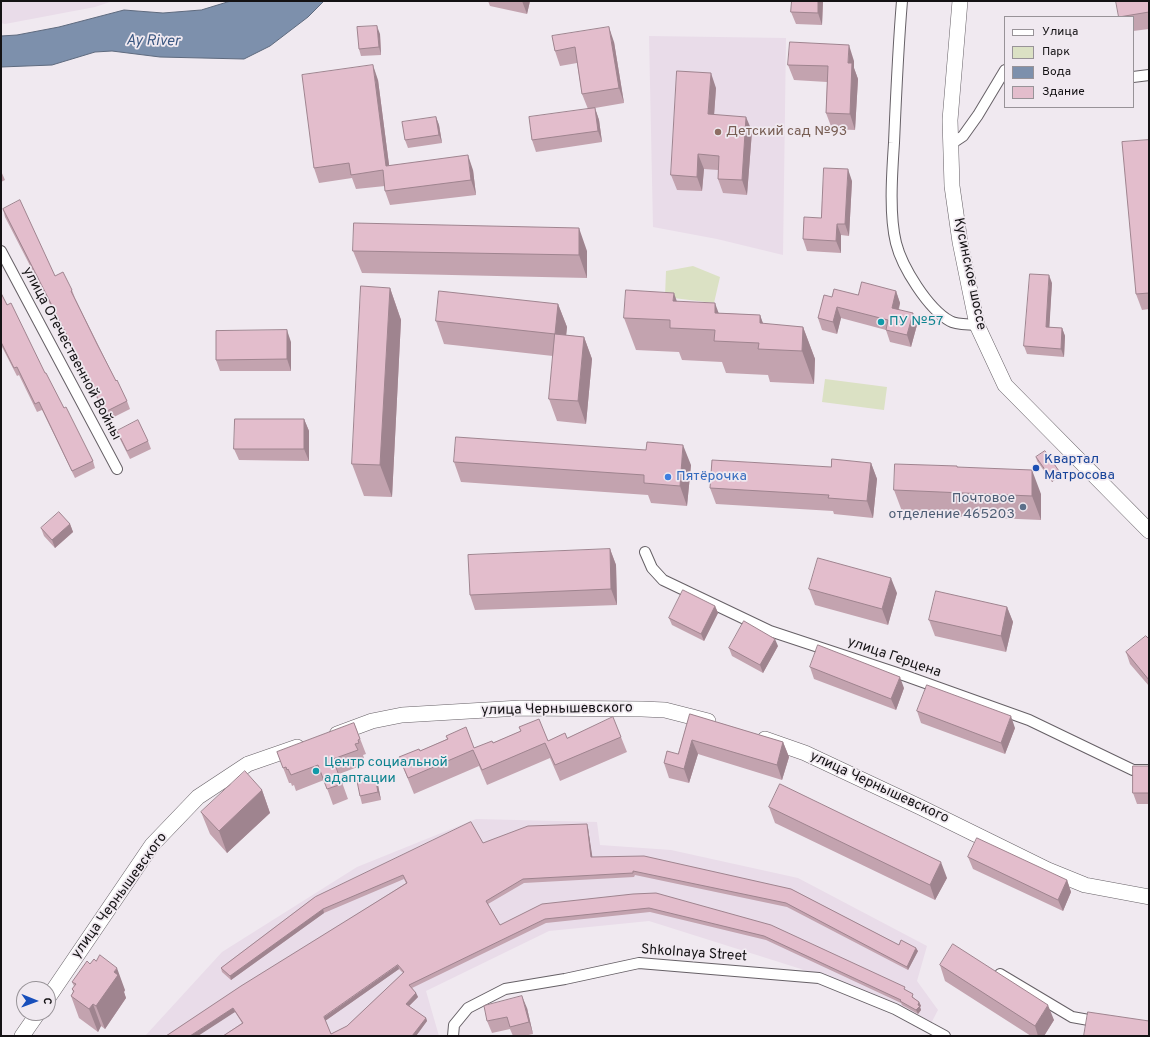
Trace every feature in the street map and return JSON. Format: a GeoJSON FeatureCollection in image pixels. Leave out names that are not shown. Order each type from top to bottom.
{"type":"FeatureCollection","features":[{"type":"Feature","properties":{"kind":"main road","name":"Кусинское шоссе"},"geometry":{"type":"LineString","coordinates":[[960,1],[950,120],[952,186],[960,242],[977,325],[1005,386],[1149,531]]}},
{"type":"Feature","properties":{"kind":"main road","name":"улица Чернышевского"},"geometry":{"type":"LineString","coordinates":[[56,986],[152,845],[198,797],[248,764],[372,721],[402,715],[520,708],[642,709],[665,710],[718,724]]}},
{"type":"Feature","properties":{"kind":"main road","name":"улица Чернышевского"},"geometry":{"type":"LineString","coordinates":[[754,736],[805,753],[920,807],[1048,870],[1085,885],[1149,897]]}},
{"type":"Feature","properties":{"kind":"main road"},"geometry":{"type":"LineString","coordinates":[[22,1036],[32,1021]]}},
{"type":"Feature","properties":{"kind":"street"},"geometry":{"type":"LineString","coordinates":[[902,1],[893,158],[892,210],[896,243],[909,274],[934,309],[951,322],[977,325]]}},
{"type":"Feature","properties":{"kind":"street"},"geometry":{"type":"LineString","coordinates":[[951,144],[963,136],[978,115],[1004,72]]}},
{"type":"Feature","properties":{"kind":"street"},"geometry":{"type":"LineString","coordinates":[[1134,77],[1149,75]]}},
{"type":"Feature","properties":{"kind":"street","name":"улица Отечественной Войны"},"geometry":{"type":"LineString","coordinates":[[1,251],[117,469]]}},
{"type":"Feature","properties":{"kind":"street","name":"улица Герцена"},"geometry":{"type":"LineString","coordinates":[[645,552],[652,568],[664,580],[770,631],[906,676],[1029,720],[1133,770],[1149,770]]}},
{"type":"Feature","properties":{"kind":"street","name":"Shkolnaya Street"},"geometry":{"type":"LineString","coordinates":[[453,1036],[454,1025],[468,1008],[504,989],[565,979],[639,963],[819,978],[896,1009],[945,1036]]}},
{"type":"Feature","properties":{"kind":"street"},"geometry":{"type":"LineString","coordinates":[[992,970],[1072,1017],[1110,1023]]}},
{"type":"Feature","properties":{"kind":"shaded area"},"geometry":{"type":"Polygon","coordinates":[[[1,1],[113,1],[95,7],[5,24],[1,23],[1,1]]]}},
{"type":"Feature","properties":{"kind":"shaded area","name":"Детский сад №93"},"geometry":{"type":"Polygon","coordinates":[[[649,36],[786,38],[783,255],[717,239],[653,227],[649,36]]]}},
{"type":"Feature","properties":{"kind":"shaded area"},"geometry":{"type":"Polygon","coordinates":[[[476,819],[597,822],[600,845],[671,850],[798,878],[927,946],[917,981],[938,1010],[927,1031],[801,969],[649,921],[549,931],[426,991],[439,1036],[145,1036],[222,952],[357,867],[476,819]]]}},
{"type":"Feature","properties":{"kind":"green space"},"geometry":{"type":"Polygon","coordinates":[[[693,266],[720,277],[714,303],[665,297],[666,271],[693,266]]]}},
{"type":"Feature","properties":{"kind":"green space"},"geometry":{"type":"Polygon","coordinates":[[[825,379],[887,387],[884,410],[822,402],[825,379]]]}},
{"type":"Feature","properties":{"kind":"water","name":"Ay River"},"geometry":{"type":"Polygon","coordinates":[[[231,1],[324,1],[308,17],[270,46],[244,59],[160,57],[112,51],[95,52],[52,65],[1,67],[1,36],[17,35],[59,27],[124,10],[163,13],[201,10],[231,1]]]}},
{"type":"Feature","properties":{"kind":"building"},"geometry":{"type":"Polygon","coordinates":[[[792,1],[818,1],[818,13],[791,12],[792,1]]]}},
{"type":"Feature","properties":{"kind":"building"},"geometry":{"type":"Polygon","coordinates":[[[1116,1],[1149,1],[1149,12],[1119,16],[1116,1]]]}},
{"type":"Feature","properties":{"kind":"building"},"geometry":{"type":"Polygon","coordinates":[[[377,26],[379,47],[359,49],[357,27],[377,26]]]}},
{"type":"Feature","properties":{"kind":"building"},"geometry":{"type":"Polygon","coordinates":[[[609,27],[619,88],[582,94],[575,47],[555,51],[552,36],[609,27]]]}},
{"type":"Feature","properties":{"kind":"building"},"geometry":{"type":"Polygon","coordinates":[[[790,42],[849,45],[848,63],[852,63],[850,114],[826,113],[828,66],[788,65],[790,42]]]}},
{"type":"Feature","properties":{"kind":"building"},"geometry":{"type":"Polygon","coordinates":[[[373,65],[386,166],[468,155],[471,180],[385,191],[383,170],[351,175],[349,163],[314,168],[302,75],[373,65]]]}},
{"type":"Feature","properties":{"kind":"building"},"geometry":{"type":"Polygon","coordinates":[[[677,71],[711,73],[708,114],[746,117],[742,180],[718,179],[719,156],[698,154],[697,177],[671,175],[677,71]]]}},
{"type":"Feature","properties":{"kind":"building"},"geometry":{"type":"Polygon","coordinates":[[[595,108],[598,131],[532,140],[529,117],[595,108]]]}},
{"type":"Feature","properties":{"kind":"building"},"geometry":{"type":"Polygon","coordinates":[[[436,117],[439,135],[405,140],[402,122],[436,117]]]}},
{"type":"Feature","properties":{"kind":"building"},"geometry":{"type":"Polygon","coordinates":[[[1149,140],[1149,293],[1136,294],[1122,142],[1149,140]]]}},
{"type":"Feature","properties":{"kind":"building"},"geometry":{"type":"Polygon","coordinates":[[[824,168],[848,169],[845,224],[837,224],[836,241],[803,239],[804,217],[821,218],[824,168]]]}},
{"type":"Feature","properties":{"kind":"building"},"geometry":{"type":"Polygon","coordinates":[[[20,200],[55,276],[63,272],[97,344],[127,401],[105,412],[3,209],[20,200]]]}},
{"type":"Feature","properties":{"kind":"building"},"geometry":{"type":"Polygon","coordinates":[[[354,223],[579,228],[579,255],[353,251],[354,223]]]}},
{"type":"Feature","properties":{"kind":"building"},"geometry":{"type":"Polygon","coordinates":[[[1030,274],[1049,275],[1046,327],[1062,328],[1061,349],[1024,346],[1030,274]]]}},
{"type":"Feature","properties":{"kind":"building"},"geometry":{"type":"Polygon","coordinates":[[[862,282],[896,291],[892,308],[913,313],[907,335],[886,330],[888,320],[837,307],[833,322],[818,318],[824,295],[832,297],[834,289],[858,295],[862,282]]]}},
{"type":"Feature","properties":{"kind":"building"},"geometry":{"type":"Polygon","coordinates":[[[361,286],[390,288],[380,465],[352,464],[361,286]]]}},
{"type":"Feature","properties":{"kind":"building"},"geometry":{"type":"Polygon","coordinates":[[[626,290],[674,293],[673,301],[715,303],[715,313],[760,315],[760,323],[803,327],[802,351],[758,349],[759,343],[714,341],[715,330],[670,328],[670,320],[624,318],[626,290]]]}},
{"type":"Feature","properties":{"kind":"building"},"geometry":{"type":"Polygon","coordinates":[[[439,291],[558,304],[555,334],[436,321],[439,291]]]}},
{"type":"Feature","properties":{"kind":"building"},"geometry":{"type":"Polygon","coordinates":[[[1,293],[7,305],[11,303],[45,373],[64,408],[66,407],[93,461],[72,471],[39,402],[35,404],[17,367],[14,368],[1,342],[1,293]]]}},
{"type":"Feature","properties":{"kind":"building"},"geometry":{"type":"Polygon","coordinates":[[[287,330],[287,359],[216,360],[216,331],[287,330]]]}},
{"type":"Feature","properties":{"kind":"building"},"geometry":{"type":"Polygon","coordinates":[[[555,334],[584,337],[578,401],[549,399],[555,334]]]}},
{"type":"Feature","properties":{"kind":"building"},"geometry":{"type":"Polygon","coordinates":[[[235,419],[304,419],[304,449],[234,449],[235,419]]]}},
{"type":"Feature","properties":{"kind":"building"},"geometry":{"type":"Polygon","coordinates":[[[138,420],[148,441],[127,451],[117,431],[138,420]]]}},
{"type":"Feature","properties":{"kind":"building"},"geometry":{"type":"Polygon","coordinates":[[[456,437],[646,450],[647,442],[683,445],[680,486],[644,483],[644,475],[454,462],[456,437]]]}},
{"type":"Feature","properties":{"kind":"building"},"geometry":{"type":"Polygon","coordinates":[[[1045,451],[1059,471],[1051,478],[1036,457],[1045,451]]]}},
{"type":"Feature","properties":{"kind":"building"},"geometry":{"type":"Polygon","coordinates":[[[832,459],[871,463],[867,501],[828,498],[829,495],[710,488],[712,460],[831,467],[832,459]]]}},
{"type":"Feature","properties":{"kind":"building"},"geometry":{"type":"Polygon","coordinates":[[[895,464],[1032,470],[1032,496],[894,490],[895,464]]]}},
{"type":"Feature","properties":{"kind":"building"},"geometry":{"type":"Polygon","coordinates":[[[59,512],[70,524],[52,540],[41,528],[59,512]]]}},
{"type":"Feature","properties":{"kind":"building"},"geometry":{"type":"Polygon","coordinates":[[[610,549],[611,589],[470,595],[468,555],[610,549]]]}},
{"type":"Feature","properties":{"kind":"building"},"geometry":{"type":"Polygon","coordinates":[[[818,558],[891,578],[882,609],[809,589],[818,558]]]}},
{"type":"Feature","properties":{"kind":"building"},"geometry":{"type":"Polygon","coordinates":[[[683,590],[715,606],[701,634],[669,618],[683,590]]]}},
{"type":"Feature","properties":{"kind":"building"},"geometry":{"type":"Polygon","coordinates":[[[936,591],[1007,607],[1001,636],[929,620],[936,591]]]}},
{"type":"Feature","properties":{"kind":"building"},"geometry":{"type":"Polygon","coordinates":[[[744,621],[775,639],[760,665],[729,648],[744,621]]]}},
{"type":"Feature","properties":{"kind":"building"},"geometry":{"type":"Polygon","coordinates":[[[1146,636],[1149,639],[1149,680],[1126,652],[1146,636]]]}},
{"type":"Feature","properties":{"kind":"building"},"geometry":{"type":"Polygon","coordinates":[[[818,645],[900,677],[891,699],[810,667],[818,645]]]}},
{"type":"Feature","properties":{"kind":"building"},"geometry":{"type":"Polygon","coordinates":[[[927,685],[1011,716],[1001,743],[917,711],[927,685]]]}},
{"type":"Feature","properties":{"kind":"building"},"geometry":{"type":"Polygon","coordinates":[[[690,714],[783,742],[777,765],[692,740],[684,769],[664,763],[667,751],[678,754],[690,714]]]}},
{"type":"Feature","properties":{"kind":"building"},"geometry":{"type":"Polygon","coordinates":[[[613,717],[621,737],[555,765],[545,743],[482,770],[473,750],[408,778],[399,757],[419,749],[420,751],[448,739],[446,736],[466,727],[474,748],[492,741],[493,743],[521,731],[519,727],[539,719],[548,741],[565,733],[567,738],[613,717]]]}},
{"type":"Feature","properties":{"kind":"building"},"geometry":{"type":"Polygon","coordinates":[[[354,723],[360,739],[358,740],[359,743],[355,744],[358,750],[333,759],[342,784],[327,789],[318,765],[291,775],[286,767],[283,768],[277,752],[354,723]]]}},
{"type":"Feature","properties":{"kind":"building"},"geometry":{"type":"Polygon","coordinates":[[[1133,766],[1149,766],[1149,793],[1133,793],[1133,766]]]}},
{"type":"Feature","properties":{"kind":"building"},"geometry":{"type":"Polygon","coordinates":[[[245,771],[262,790],[219,831],[201,812],[245,771]]]}},
{"type":"Feature","properties":{"kind":"building"},"geometry":{"type":"Polygon","coordinates":[[[375,777],[378,792],[360,796],[357,781],[375,777]]]}},
{"type":"Feature","properties":{"kind":"building"},"geometry":{"type":"Polygon","coordinates":[[[780,784],[941,862],[930,885],[769,807],[780,784]]]}},
{"type":"Feature","properties":{"kind":"building"},"geometry":{"type":"Polygon","coordinates":[[[471,822],[483,843],[528,826],[587,824],[591,857],[644,856],[791,889],[899,945],[901,940],[916,948],[907,967],[786,903],[633,871],[633,873],[523,879],[486,901],[500,925],[542,904],[633,894],[656,893],[771,925],[905,987],[904,989],[913,994],[912,997],[919,1002],[918,1005],[920,1006],[916,1010],[900,1001],[901,1000],[764,936],[649,908],[545,919],[409,985],[416,993],[406,1004],[426,1018],[412,1036],[223,1036],[243,1023],[233,1008],[190,1036],[166,1036],[241,986],[407,883],[403,875],[323,909],[230,976],[221,968],[315,897],[471,822]],[[398,965],[324,1017],[331,1034],[347,1026],[404,972],[398,965]]]}},
{"type":"Feature","properties":{"kind":"building"},"geometry":{"type":"Polygon","coordinates":[[[977,838],[1067,880],[1058,900],[968,857],[977,838]]]}},
{"type":"Feature","properties":{"kind":"building"},"geometry":{"type":"Polygon","coordinates":[[[953,944],[1048,1005],[1035,1026],[940,965],[953,944]]]}},
{"type":"Feature","properties":{"kind":"building"},"geometry":{"type":"Polygon","coordinates":[[[100,955],[117,968],[114,972],[118,975],[96,1006],[93,1004],[89,1009],[71,996],[74,991],[72,989],[76,984],[72,982],[87,961],[90,964],[94,959],[96,961],[100,955]]]}},
{"type":"Feature","properties":{"kind":"building"},"geometry":{"type":"Polygon","coordinates":[[[522,996],[529,1022],[510,1027],[507,1017],[487,1021],[484,1006],[522,996]]]}},
{"type":"Feature","properties":{"kind":"building"},"geometry":{"type":"Polygon","coordinates":[[[1088,1012],[1149,1021],[1149,1036],[1084,1036],[1088,1012]]]}},
{"type":"Feature","properties":{"kind":"place","name":"Детский сад №93"},"geometry":{"type":"Point","coordinates":[718,132]}},
{"type":"Feature","properties":{"kind":"place","name":"ПУ №57"},"geometry":{"type":"Point","coordinates":[881,322]}},
{"type":"Feature","properties":{"kind":"place","name":"Квартал Матросова"},"geometry":{"type":"Point","coordinates":[1036,468]}},
{"type":"Feature","properties":{"kind":"place","name":"Пятёрочка"},"geometry":{"type":"Point","coordinates":[668,477]}},
{"type":"Feature","properties":{"kind":"place","name":"Почтовое отделение 465203"},"geometry":{"type":"Point","coordinates":[1023,507]}},
{"type":"Feature","properties":{"kind":"place","name":"Центр социальной адаптации"},"geometry":{"type":"Point","coordinates":[316,771]}}]}
